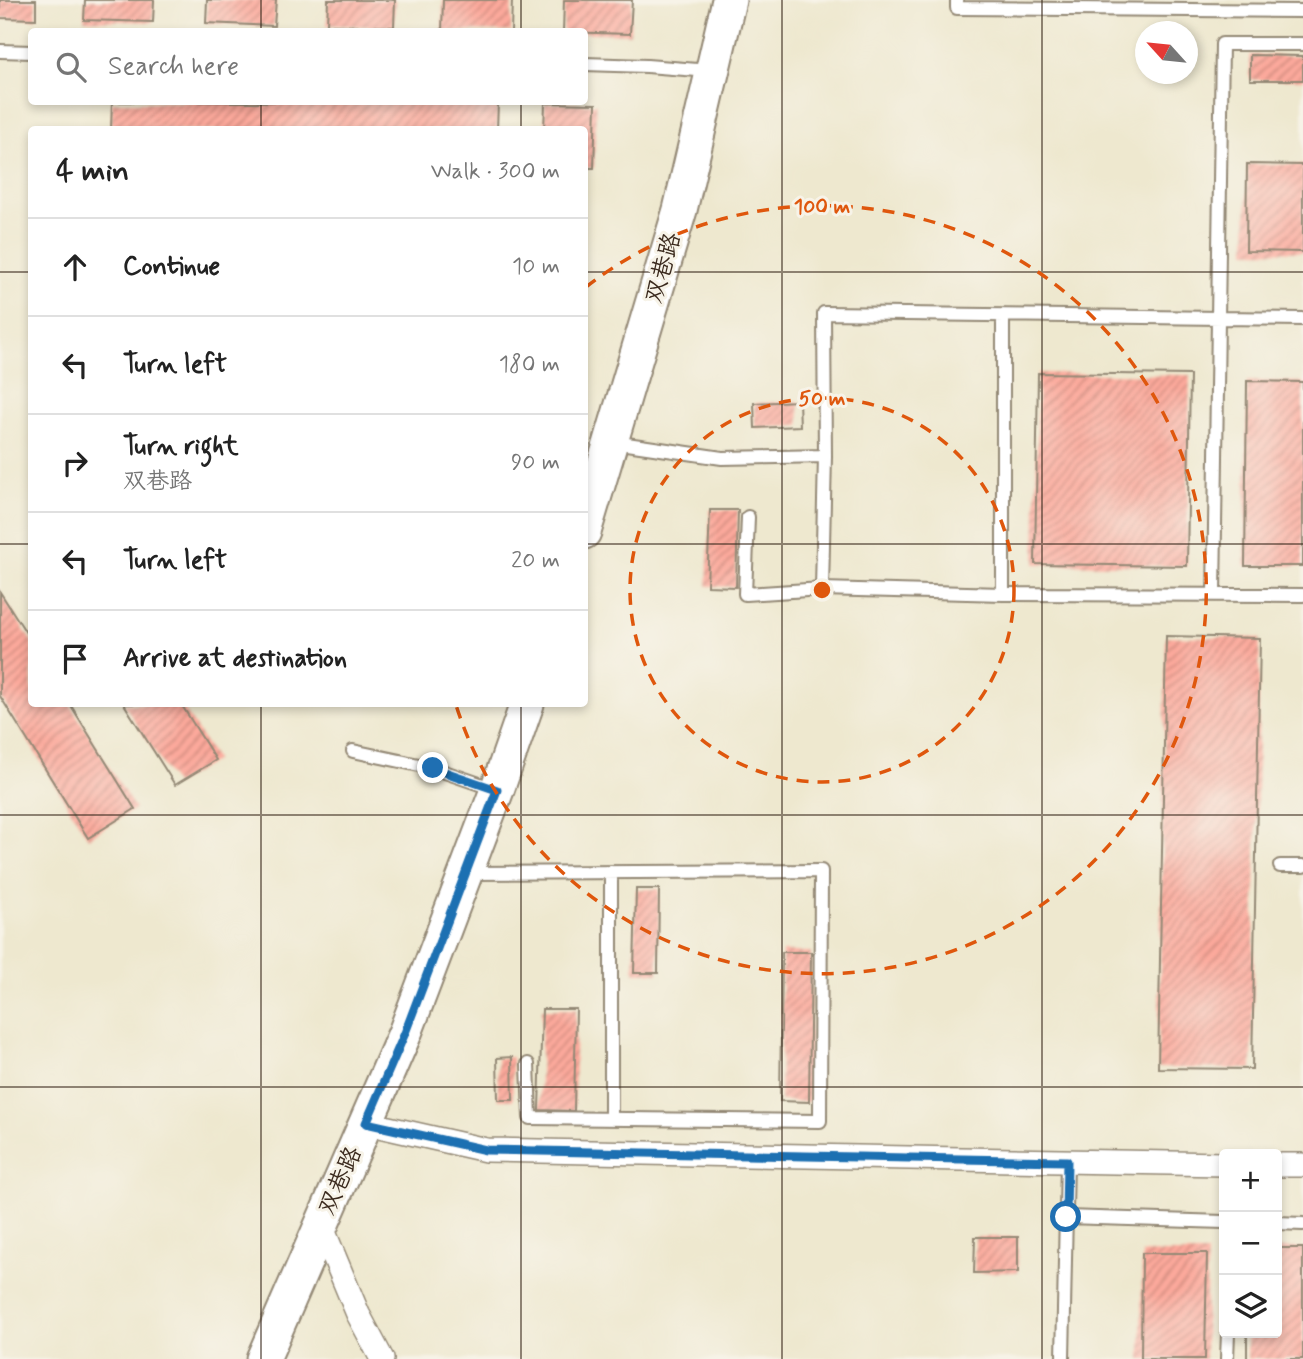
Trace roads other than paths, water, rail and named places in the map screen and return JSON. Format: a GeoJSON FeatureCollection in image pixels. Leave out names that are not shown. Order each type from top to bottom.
{"type":"FeatureCollection","features":[{"type":"Feature","properties":{"kind":"main road","name":"双巷路"},"geometry":{"type":"LineString","coordinates":[[588,519],[680,210],[729,0]]}},
{"type":"Feature","properties":{"kind":"main road","name":"双巷路"},"geometry":{"type":"LineString","coordinates":[[263,1359],[405,1033],[526,707]]}},
{"type":"Feature","properties":{"kind":"street"},"geometry":{"type":"LineString","coordinates":[[366,1123],[486,1150],[1219,1164]]}},
{"type":"Feature","properties":{"kind":"street"},"geometry":{"type":"LineString","coordinates":[[1282,1165],[1303,1165]]}},
{"type":"Feature","properties":{"kind":"street"},"geometry":{"type":"LineString","coordinates":[[321,1225],[358,1314],[382,1359]]}},
{"type":"Feature","properties":{"kind":"lane"},"geometry":{"type":"LineString","coordinates":[[957,0],[957,8],[1083,5],[1303,11]]}},
{"type":"Feature","properties":{"kind":"lane"},"geometry":{"type":"LineString","coordinates":[[1214,595],[1222,44],[1303,44]]}},
{"type":"Feature","properties":{"kind":"lane"},"geometry":{"type":"LineString","coordinates":[[0,51],[28,52]]}},
{"type":"Feature","properties":{"kind":"lane"},"geometry":{"type":"LineString","coordinates":[[588,64],[712,72]]}},
{"type":"Feature","properties":{"kind":"lane"},"geometry":{"type":"LineString","coordinates":[[822,589],[824,313],[1303,319]]}},
{"type":"Feature","properties":{"kind":"lane"},"geometry":{"type":"LineString","coordinates":[[1003,316],[1003,594]]}},
{"type":"Feature","properties":{"kind":"lane"},"geometry":{"type":"LineString","coordinates":[[612,442],[722,458],[825,456]]}},
{"type":"Feature","properties":{"kind":"lane"},"geometry":{"type":"LineString","coordinates":[[748,517],[745,594],[822,589],[1003,594],[1303,596]]}},
{"type":"Feature","properties":{"kind":"lane"},"geometry":{"type":"LineString","coordinates":[[352,751],[433,768],[497,790]]}},
{"type":"Feature","properties":{"kind":"lane"},"geometry":{"type":"LineString","coordinates":[[1280,866],[1303,866]]}},
{"type":"Feature","properties":{"kind":"lane"},"geometry":{"type":"LineString","coordinates":[[466,873],[821,871],[820,1121],[530,1118],[528,1064]]}},
{"type":"Feature","properties":{"kind":"lane"},"geometry":{"type":"LineString","coordinates":[[611,872],[611,1119]]}},
{"type":"Feature","properties":{"kind":"lane"},"geometry":{"type":"LineString","coordinates":[[1063,1359],[1067,1161]]}},
{"type":"Feature","properties":{"kind":"lane"},"geometry":{"type":"LineString","coordinates":[[1066,1217],[1219,1222]]}},
{"type":"Feature","properties":{"kind":"lane"},"geometry":{"type":"LineString","coordinates":[[1282,1223],[1303,1224]]}},
{"type":"Feature","properties":{"kind":"lane"},"geometry":{"type":"LineString","coordinates":[[1227,1338],[1227,1359]]}}]}
